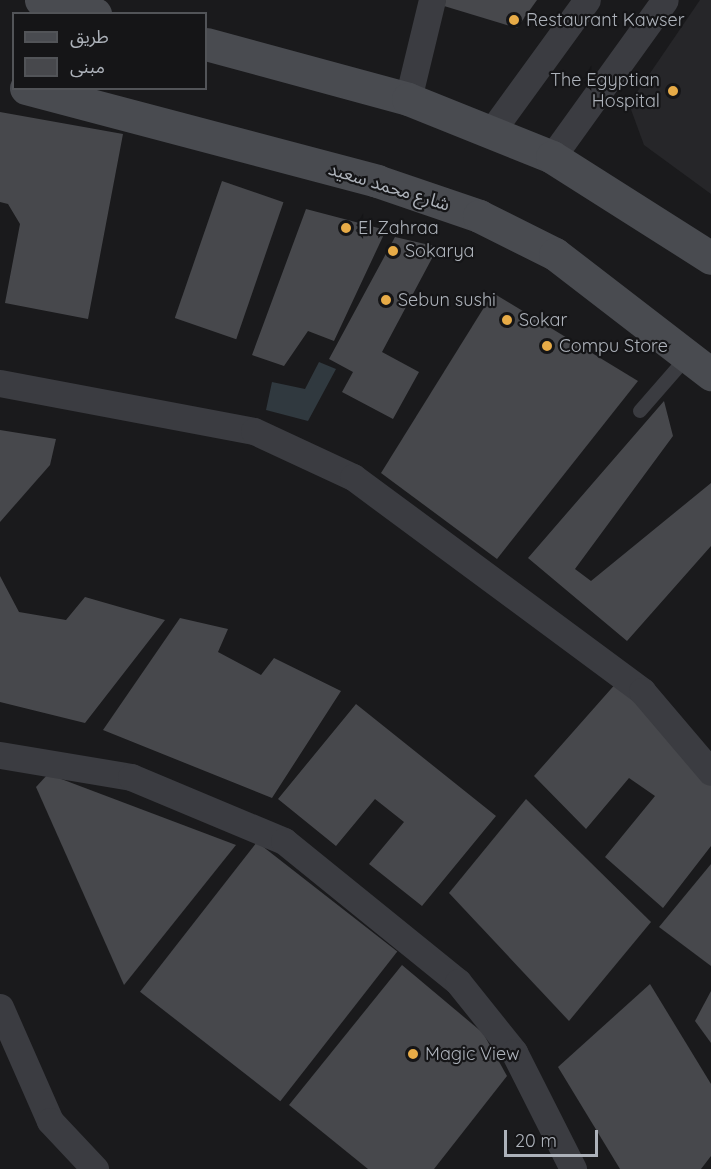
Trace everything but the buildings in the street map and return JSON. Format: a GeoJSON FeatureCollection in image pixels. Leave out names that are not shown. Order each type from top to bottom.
{"type":"FeatureCollection","features":[{"type":"Feature","properties":{"kind":"street"},"geometry":{"type":"LineString","coordinates":[[408,99],[432,0]]}},
{"type":"Feature","properties":{"kind":"street"},"geometry":{"type":"LineString","coordinates":[[491,132],[588,0]]}},
{"type":"Feature","properties":{"kind":"street"},"geometry":{"type":"LineString","coordinates":[[552,157],[665,0]]}},
{"type":"Feature","properties":{"kind":"street"},"geometry":{"type":"LineString","coordinates":[[207,44],[408,99],[552,157],[711,258]]}},
{"type":"Feature","properties":{"kind":"street","name":"شارع محمد سعيد"},"geometry":{"type":"LineString","coordinates":[[35,90],[377,181],[479,216],[555,254],[699,365]]}},
{"type":"Feature","properties":{"kind":"street"},"geometry":{"type":"LineString","coordinates":[[0,383],[254,431],[353,477],[642,691],[711,772]]}},
{"type":"Feature","properties":{"kind":"street"},"geometry":{"type":"LineString","coordinates":[[0,755],[131,777],[284,841],[458,982],[513,1052],[573,1169]]}},
{"type":"Feature","properties":{"kind":"street"},"geometry":{"type":"LineString","coordinates":[[0,1007],[50,1121],[95,1169]]}},
{"type":"Feature","properties":{"kind":"lane"},"geometry":{"type":"LineString","coordinates":[[640,411],[699,365]]}},
{"type":"Feature","properties":{"kind":"shaded area","name":"The Egyptian Hospital"},"geometry":{"type":"Polygon","coordinates":[[[700,0],[711,0],[711,194],[644,145],[629,104],[700,0]]]}},
{"type":"Feature","properties":{"kind":"shaded area"},"geometry":{"type":"Polygon","coordinates":[[[319,362],[336,369],[308,421],[266,410],[272,382],[305,389],[319,362]]]}},
{"type":"Feature","properties":{"kind":"place","name":"Restaurant Kawser"},"geometry":{"type":"Point","coordinates":[514,20]}},
{"type":"Feature","properties":{"kind":"place","name":"The Egyptian Hospital"},"geometry":{"type":"Point","coordinates":[673,91]}},
{"type":"Feature","properties":{"kind":"place","name":"El Zahraa"},"geometry":{"type":"Point","coordinates":[346,228]}},
{"type":"Feature","properties":{"kind":"place","name":"Sokarya"},"geometry":{"type":"Point","coordinates":[393,251]}},
{"type":"Feature","properties":{"kind":"place","name":"Sebun sushi"},"geometry":{"type":"Point","coordinates":[386,300]}},
{"type":"Feature","properties":{"kind":"place","name":"Sokar"},"geometry":{"type":"Point","coordinates":[507,320]}},
{"type":"Feature","properties":{"kind":"place","name":"Compu Store"},"geometry":{"type":"Point","coordinates":[547,346]}},
{"type":"Feature","properties":{"kind":"place","name":"Magic View"},"geometry":{"type":"Point","coordinates":[413,1054]}}]}
